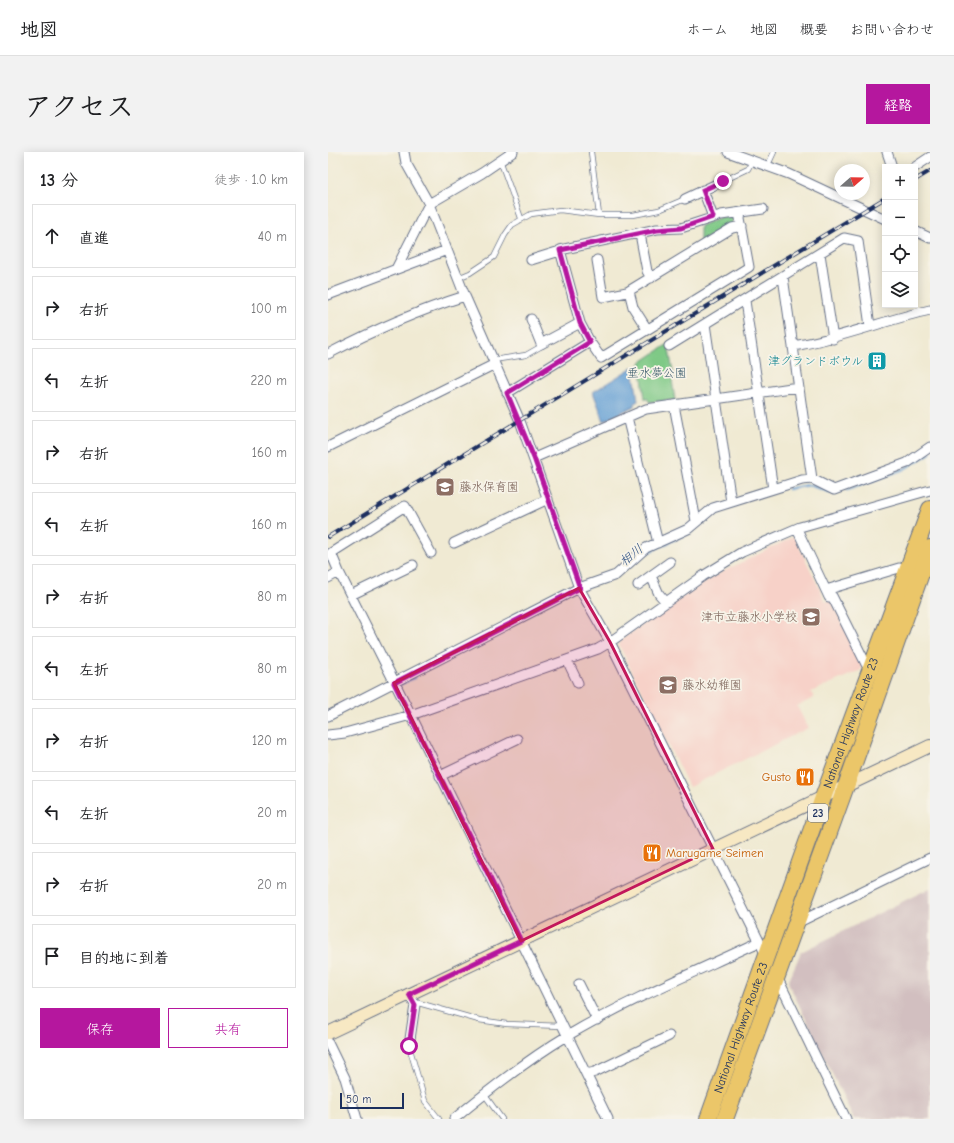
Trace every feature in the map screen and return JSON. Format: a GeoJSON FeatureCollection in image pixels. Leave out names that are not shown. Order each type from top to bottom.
{"type":"FeatureCollection","features":[{"type":"Feature","properties":{"kind":"highway","name":"National Highway Route 23"},"geometry":{"type":"LineString","coordinates":[[708,1119],[824,795],[930,508]]}},
{"type":"Feature","properties":{"kind":"highway","name":"National Highway Route 23"},"geometry":{"type":"LineString","coordinates":[[725,1119],[928,563],[930,548]]}},
{"type":"Feature","properties":{"kind":"street"},"geometry":{"type":"LineString","coordinates":[[404,152],[410,171],[429,204],[465,296],[534,458],[559,538],[581,591],[610,642],[846,1119]]}},
{"type":"Feature","properties":{"kind":"street"},"geometry":{"type":"LineString","coordinates":[[396,269],[429,204],[482,173],[513,152]]}},
{"type":"Feature","properties":{"kind":"street"},"geometry":{"type":"LineString","coordinates":[[728,152],[789,174],[882,217]]}},
{"type":"Feature","properties":{"kind":"street"},"geometry":{"type":"LineString","coordinates":[[887,152],[891,164]]}},
{"type":"Feature","properties":{"kind":"street"},"geometry":{"type":"LineString","coordinates":[[918,165],[930,158]]}},
{"type":"Feature","properties":{"kind":"street"},"geometry":{"type":"LineString","coordinates":[[685,199],[723,181]]}},
{"type":"Feature","properties":{"kind":"street"},"geometry":{"type":"LineString","coordinates":[[703,190],[713,217]]}},
{"type":"Feature","properties":{"kind":"street"},"geometry":{"type":"LineString","coordinates":[[531,260],[598,241],[657,230],[681,228],[713,217],[763,209]]}},
{"type":"Feature","properties":{"kind":"street"},"geometry":{"type":"LineString","coordinates":[[560,251],[580,323],[590,342],[601,358],[749,267],[741,212]]}},
{"type":"Feature","properties":{"kind":"street"},"geometry":{"type":"LineString","coordinates":[[597,260],[603,297],[629,291],[732,228],[742,226]]}},
{"type":"Feature","properties":{"kind":"street"},"geometry":{"type":"LineString","coordinates":[[918,232],[930,238]]}},
{"type":"Feature","properties":{"kind":"street"},"geometry":{"type":"LineString","coordinates":[[640,234],[647,271],[651,278]]}},
{"type":"Feature","properties":{"kind":"street"},"geometry":{"type":"LineString","coordinates":[[669,346],[844,238],[858,241],[870,326]]}},
{"type":"Feature","properties":{"kind":"street"},"geometry":{"type":"LineString","coordinates":[[328,295],[447,250]]}},
{"type":"Feature","properties":{"kind":"street"},"geometry":{"type":"LineString","coordinates":[[820,254],[833,339]]}},
{"type":"Feature","properties":{"kind":"street"},"geometry":{"type":"LineString","coordinates":[[783,277],[812,480]]}},
{"type":"Feature","properties":{"kind":"street"},"geometry":{"type":"LineString","coordinates":[[629,291],[633,307],[647,329]]}},
{"type":"Feature","properties":{"kind":"street"},"geometry":{"type":"LineString","coordinates":[[328,354],[375,330],[439,304],[465,296]]}},
{"type":"Feature","properties":{"kind":"street"},"geometry":{"type":"LineString","coordinates":[[744,301],[773,489]]}},
{"type":"Feature","properties":{"kind":"street"},"geometry":{"type":"LineString","coordinates":[[793,346],[833,339],[870,326],[930,310]]}},
{"type":"Feature","properties":{"kind":"street"},"geometry":{"type":"LineString","coordinates":[[531,318],[542,344],[580,323]]}},
{"type":"Feature","properties":{"kind":"street"},"geometry":{"type":"LineString","coordinates":[[705,324],[731,502]]}},
{"type":"Feature","properties":{"kind":"street"},"geometry":{"type":"LineString","coordinates":[[507,393],[590,342]]}},
{"type":"Feature","properties":{"kind":"street"},"geometry":{"type":"LineString","coordinates":[[328,447],[494,362]]}},
{"type":"Feature","properties":{"kind":"street"},"geometry":{"type":"LineString","coordinates":[[534,458],[646,409],[798,387]]}},
{"type":"Feature","properties":{"kind":"street"},"geometry":{"type":"LineString","coordinates":[[674,405],[696,521]]}},
{"type":"Feature","properties":{"kind":"street"},"geometry":{"type":"LineString","coordinates":[[627,417],[658,543]]}},
{"type":"Feature","properties":{"kind":"street"},"geometry":{"type":"LineString","coordinates":[[328,716],[395,686],[581,591],[616,575],[646,548],[683,532],[708,510],[802,480],[812,480],[834,490],[907,463],[930,447]]}},
{"type":"Feature","properties":{"kind":"street"},"geometry":{"type":"LineString","coordinates":[[328,735],[344,733],[411,715],[598,649],[703,576],[742,552],[800,527],[930,490]]}},
{"type":"Feature","properties":{"kind":"street"},"geometry":{"type":"LineString","coordinates":[[454,542],[548,499]]}},
{"type":"Feature","properties":{"kind":"street"},"geometry":{"type":"LineString","coordinates":[[431,553],[405,506],[332,553],[339,572],[395,686],[411,715],[608,1119]]}},
{"type":"Feature","properties":{"kind":"street"},"geometry":{"type":"LineString","coordinates":[[797,529],[829,597],[832,596],[866,664]]}},
{"type":"Feature","properties":{"kind":"street"},"geometry":{"type":"LineString","coordinates":[[638,585],[670,562]]}},
{"type":"Feature","properties":{"kind":"street"},"geometry":{"type":"LineString","coordinates":[[351,595],[413,566]]}},
{"type":"Feature","properties":{"kind":"street"},"geometry":{"type":"LineString","coordinates":[[826,590],[899,568],[908,570]]}},
{"type":"Feature","properties":{"kind":"street"},"geometry":{"type":"LineString","coordinates":[[328,578],[339,572]]}},
{"type":"Feature","properties":{"kind":"street"},"geometry":{"type":"LineString","coordinates":[[651,576],[659,594],[666,602]]}},
{"type":"Feature","properties":{"kind":"street"},"geometry":{"type":"LineString","coordinates":[[566,660],[578,683]]}},
{"type":"Feature","properties":{"kind":"street"},"geometry":{"type":"LineString","coordinates":[[440,776],[517,739]]}},
{"type":"Feature","properties":{"kind":"street"},"geometry":{"type":"LineString","coordinates":[[328,1032],[411,998],[521,941],[824,795],[930,746]]}},
{"type":"Feature","properties":{"kind":"street"},"geometry":{"type":"LineString","coordinates":[[795,924],[930,858]]}},
{"type":"Feature","properties":{"kind":"street"},"geometry":{"type":"LineString","coordinates":[[454,1119],[522,1065],[567,1036],[759,942]]}},
{"type":"Feature","properties":{"kind":"street"},"geometry":{"type":"LineString","coordinates":[[579,984],[597,1020]]}},
{"type":"Feature","properties":{"kind":"street"},"geometry":{"type":"LineString","coordinates":[[409,1046],[411,998]]}},
{"type":"Feature","properties":{"kind":"street"},"geometry":{"type":"LineString","coordinates":[[586,1074],[594,1072],[669,1036]]}},
{"type":"Feature","properties":{"kind":"street"},"geometry":{"type":"LineString","coordinates":[[328,1043],[345,1078],[357,1119]]}},
{"type":"Feature","properties":{"kind":"lane"},"geometry":{"type":"LineString","coordinates":[[591,152],[599,215]]}},
{"type":"Feature","properties":{"kind":"lane"},"geometry":{"type":"LineString","coordinates":[[767,167],[772,153]]}},
{"type":"Feature","properties":{"kind":"lane"},"geometry":{"type":"LineString","coordinates":[[500,160],[522,218]]}},
{"type":"Feature","properties":{"kind":"lane"},"geometry":{"type":"LineString","coordinates":[[723,181],[748,169],[752,161]]}},
{"type":"Feature","properties":{"kind":"lane"},"geometry":{"type":"LineString","coordinates":[[458,278],[478,268],[494,256],[509,229],[522,218],[538,212],[560,210],[599,215],[625,216],[648,212],[685,199]]}},
{"type":"Feature","properties":{"kind":"lane"},"geometry":{"type":"LineString","coordinates":[[494,362],[526,354],[540,348],[542,344]]}},
{"type":"Feature","properties":{"kind":"lane"},"geometry":{"type":"LineString","coordinates":[[411,998],[479,1020],[507,1024],[562,1026]]}},
{"type":"Feature","properties":{"kind":"lane"},"geometry":{"type":"LineString","coordinates":[[409,1046],[425,1101],[439,1119]]}},
{"type":"Feature","properties":{"kind":"lane"},"geometry":{"type":"LineString","coordinates":[[484,1094],[502,1119]]}},
{"type":"Feature","properties":{"kind":"highlighted area"},"geometry":{"type":"Polygon","coordinates":[[[579,588],[610,642],[713,849],[521,941],[394,683],[579,588]]]}},
{"type":"Feature","properties":{"kind":"shaded area"},"geometry":{"type":"Polygon","coordinates":[[[793,537],[795,538],[826,602],[831,599],[863,666],[861,670],[811,692],[814,698],[797,706],[808,728],[689,787],[619,645],[621,640],[657,613],[718,574],[793,537]]]}},
{"type":"Feature","properties":{"kind":"shaded area"},"geometry":{"type":"Polygon","coordinates":[[[930,888],[930,1119],[854,1119],[788,982],[801,952],[930,888]]]}},
{"type":"Feature","properties":{"kind":"green space"},"geometry":{"type":"Polygon","coordinates":[[[721,217],[736,217],[733,219],[731,225],[719,230],[703,241],[700,240],[700,226],[721,217]]]}},
{"type":"Feature","properties":{"kind":"green space","name":"垂水夢公園"},"geometry":{"type":"Polygon","coordinates":[[[668,344],[674,378],[672,380],[675,400],[649,402],[648,399],[645,399],[640,363],[668,344]]]}},
{"type":"Feature","properties":{"kind":"water"},"geometry":{"type":"Polygon","coordinates":[[[633,367],[638,401],[634,403],[634,406],[604,421],[593,392],[633,367]]]}},
{"type":"Feature","properties":{"kind":"waterway","name":"相川"},"geometry":{"type":"LineString","coordinates":[[847,490],[904,469],[930,453]]}},
{"type":"Feature","properties":{"kind":"waterway","name":"相川"},"geometry":{"type":"LineString","coordinates":[[788,489],[809,485],[833,493]]}},
{"type":"Feature","properties":{"kind":"waterway","name":"相川"},"geometry":{"type":"LineString","coordinates":[[646,553],[688,533]]}},
{"type":"Feature","properties":{"kind":"waterway","name":"相川"},"geometry":{"type":"LineString","coordinates":[[398,685],[415,677]]}},
{"type":"Feature","properties":{"kind":"railway"},"geometry":{"type":"LineString","coordinates":[[918,178],[930,171]]}},
{"type":"Feature","properties":{"kind":"railway"},"geometry":{"type":"LineString","coordinates":[[328,537],[882,200]]}},
{"type":"Feature","properties":{"kind":"place","name":"津グランドボウル"},"geometry":{"type":"Point","coordinates":[877,361]}},
{"type":"Feature","properties":{"kind":"place","name":"藤水保育園"},"geometry":{"type":"Point","coordinates":[445,487]}},
{"type":"Feature","properties":{"kind":"place","name":"津市立藤水小学校"},"geometry":{"type":"Point","coordinates":[811,617]}},
{"type":"Feature","properties":{"kind":"place","name":"藤水幼稚園"},"geometry":{"type":"Point","coordinates":[668,685]}},
{"type":"Feature","properties":{"kind":"place","name":"Gusto"},"geometry":{"type":"Point","coordinates":[805,777]}},
{"type":"Feature","properties":{"kind":"place","name":"Marugame Seimen"},"geometry":{"type":"Point","coordinates":[652,853]}},
{"type":"Feature","properties":{"kind":"route"},"geometry":{"type":"LineString","coordinates":[[409,1046],[415,1005],[409,994],[521,941],[394,683],[580,588],[534,458],[520,421],[507,393],[590,342],[580,323],[560,250],[657,230],[673,230],[713,217],[703,190],[723,181]]}}]}
